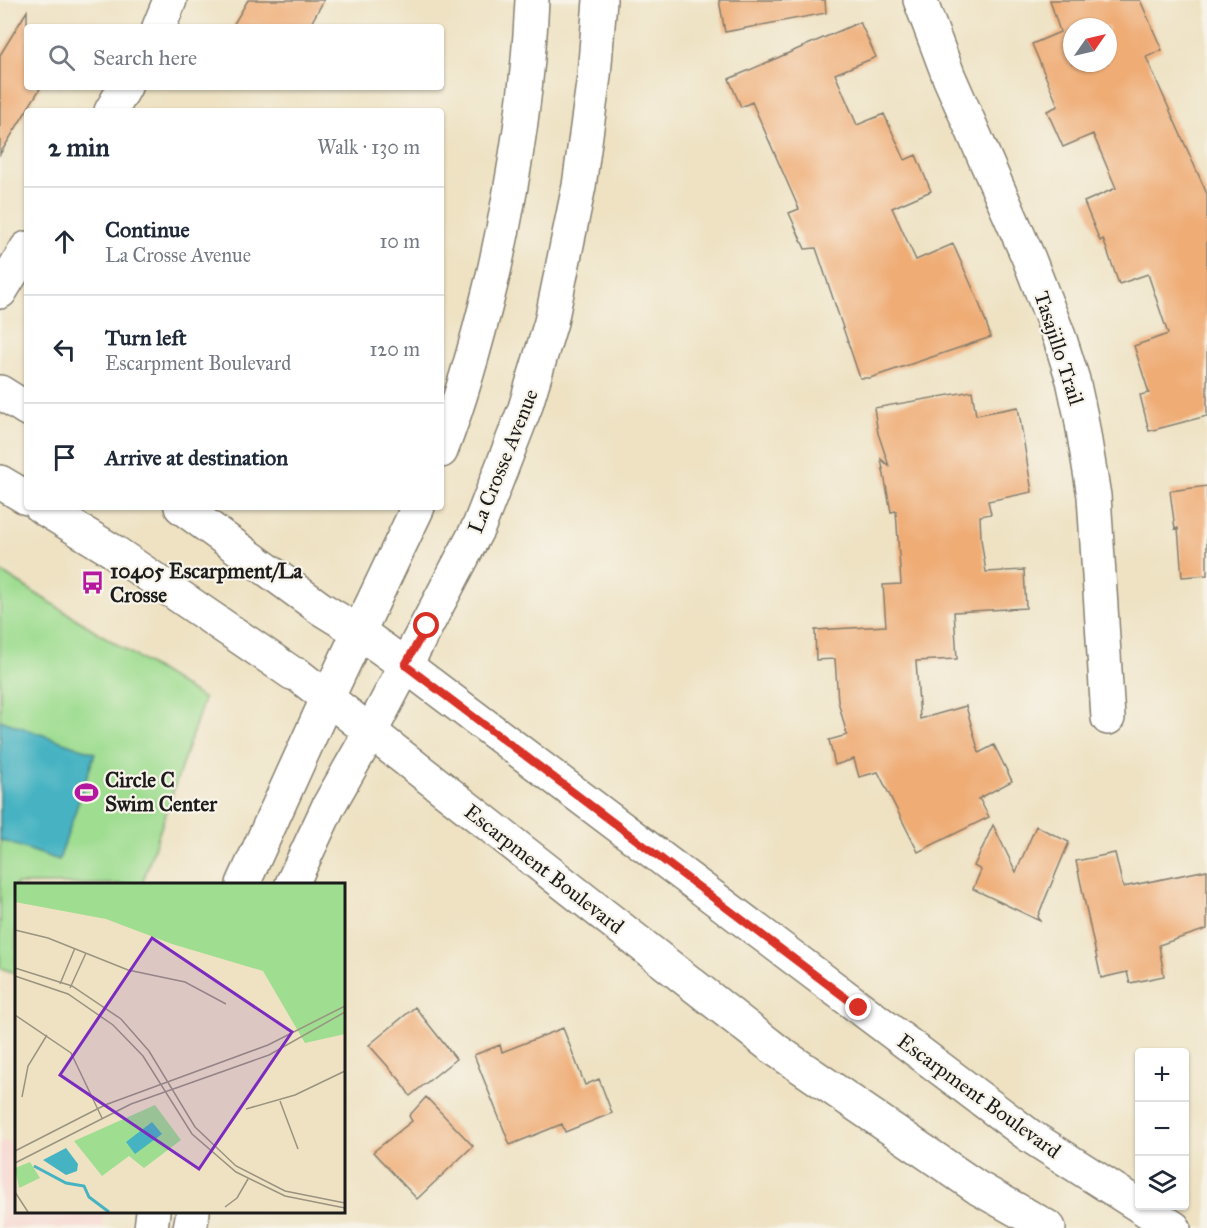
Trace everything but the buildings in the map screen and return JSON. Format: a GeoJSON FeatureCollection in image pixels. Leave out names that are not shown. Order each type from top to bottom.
{"type":"FeatureCollection","features":[{"type":"Feature","properties":{"kind":"street"},"geometry":{"type":"LineString","coordinates":[[160,24],[170,0]]}},
{"type":"Feature","properties":{"kind":"street"},"geometry":{"type":"LineString","coordinates":[[444,443],[469,373],[508,208],[521,118],[532,0]]}},
{"type":"Feature","properties":{"kind":"street","name":"La Crosse Avenue"},"geometry":{"type":"LineString","coordinates":[[293,883],[329,805],[370,733],[479,526],[525,408],[554,312],[579,186],[594,76],[600,0]]}},
{"type":"Feature","properties":{"kind":"street","name":"Tasajillo Trail"},"geometry":{"type":"LineString","coordinates":[[920,0],[954,87],[1047,303],[1073,380],[1090,460],[1094,496],[1108,718]]}},
{"type":"Feature","properties":{"kind":"street"},"geometry":{"type":"LineString","coordinates":[[0,292],[24,253]]}},
{"type":"Feature","properties":{"kind":"street"},"geometry":{"type":"LineString","coordinates":[[0,392],[24,407]]}},
{"type":"Feature","properties":{"kind":"street"},"geometry":{"type":"LineString","coordinates":[[0,482],[24,496]]}},
{"type":"Feature","properties":{"kind":"street","name":"Escarpment Boulevard"},"geometry":{"type":"LineString","coordinates":[[46,510],[113,551],[298,675],[776,1050],[978,1188],[1049,1228]]}},
{"type":"Feature","properties":{"kind":"street","name":"Escarpment Boulevard"},"geometry":{"type":"LineString","coordinates":[[184,510],[320,608],[405,665],[1030,1136],[1174,1228]]}},
{"type":"Feature","properties":{"kind":"street"},"geometry":{"type":"LineString","coordinates":[[244,883],[327,699],[417,510]]}},
{"type":"Feature","properties":{"kind":"street"},"geometry":{"type":"LineString","coordinates":[[151,1228],[153,1213]]}},
{"type":"Feature","properties":{"kind":"street"},"geometry":{"type":"LineString","coordinates":[[190,1228],[193,1213]]}},
{"type":"Feature","properties":{"kind":"shaded area"},"geometry":{"type":"Polygon","coordinates":[[[0,1140],[15,1146],[15,1213],[103,1213],[102,1228],[0,1228],[0,1140]]]}},
{"type":"Feature","properties":{"kind":"green space","name":"Circle C Swim Center"},"geometry":{"type":"Polygon","coordinates":[[[0,571],[204,699],[142,883],[15,883],[15,973],[0,968],[0,571]]]}},
{"type":"Feature","properties":{"kind":"water"},"geometry":{"type":"Polygon","coordinates":[[[0,720],[95,753],[59,860],[0,840],[0,720]]]}},
{"type":"Feature","properties":{"kind":"place","name":"10405 Escarpment/La Crosse"},"geometry":{"type":"Point","coordinates":[92,583]}},
{"type":"Feature","properties":{"kind":"place","name":"Circle C Swim Center"},"geometry":{"type":"Point","coordinates":[87,792]}},
{"type":"Feature","properties":{"kind":"route"},"geometry":{"type":"LineString","coordinates":[[427,626],[405,665],[859,1008]]}}]}
